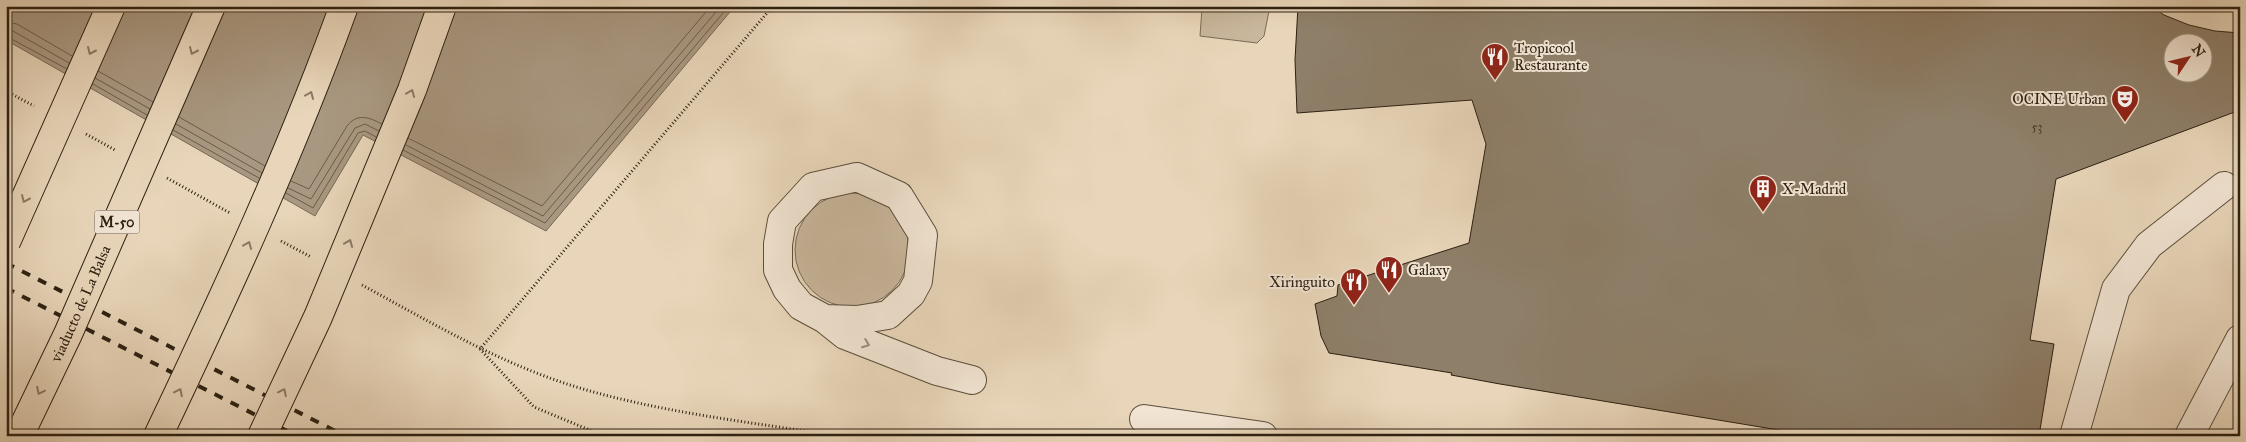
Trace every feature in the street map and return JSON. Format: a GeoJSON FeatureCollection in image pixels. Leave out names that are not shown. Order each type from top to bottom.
{"type":"FeatureCollection","features":[{"type":"Feature","properties":{"kind":"highway"},"geometry":{"type":"LineString","coordinates":[[6,242],[111,6]]}},
{"type":"Feature","properties":{"kind":"highway","name":"viaducto de La Balsa"},"geometry":{"type":"LineString","coordinates":[[19,436],[68,334],[212,6]]}},
{"type":"Feature","properties":{"kind":"highway"},"geometry":{"type":"LineString","coordinates":[[158,436],[237,269],[326,57],[344,6]]}},
{"type":"Feature","properties":{"kind":"highway"},"geometry":{"type":"LineString","coordinates":[[262,436],[318,317],[412,90],[442,6]]}},
{"type":"Feature","properties":{"kind":"street"},"geometry":{"type":"LineString","coordinates":[[825,319],[857,320],[888,314],[911,294],[918,280],[923,235],[899,196],[858,177],[813,187],[782,221],[778,244],[778,270],[787,289],[802,306],[825,319],[845,335],[937,371],[972,380]]}},
{"type":"Feature","properties":{"kind":"street"},"geometry":{"type":"LineString","coordinates":[[2074,436],[2116,288],[2149,245],[2224,186]]}},
{"type":"Feature","properties":{"kind":"street"},"geometry":{"type":"LineString","coordinates":[[2189,436],[2240,339]]}},
{"type":"Feature","properties":{"kind":"street"},"geometry":{"type":"LineString","coordinates":[[1144,419],[1263,436]]}},
{"type":"Feature","properties":{"kind":"path"},"geometry":{"type":"LineString","coordinates":[[480,349],[773,6]]}},
{"type":"Feature","properties":{"kind":"path"},"geometry":{"type":"LineString","coordinates":[[6,91],[41,110]]}},
{"type":"Feature","properties":{"kind":"path"},"geometry":{"type":"LineString","coordinates":[[84,133],[118,152]]}},
{"type":"Feature","properties":{"kind":"path"},"geometry":{"type":"LineString","coordinates":[[162,175],[239,218]]}},
{"type":"Feature","properties":{"kind":"path"},"geometry":{"type":"LineString","coordinates":[[274,236],[317,260]]}},
{"type":"Feature","properties":{"kind":"path"},"geometry":{"type":"LineString","coordinates":[[360,284],[480,349],[570,385],[672,410],[838,436]]}},
{"type":"Feature","properties":{"kind":"path"},"geometry":{"type":"LineString","coordinates":[[480,349],[534,407],[604,436]]}},
{"type":"Feature","properties":{"kind":"shaded area"},"geometry":{"type":"Polygon","coordinates":[[[1198,6],[1270,6],[1264,36],[1257,43],[1200,36],[1202,8],[1198,6]]]}},
{"type":"Feature","properties":{"kind":"shaded area"},"geometry":{"type":"Polygon","coordinates":[[[852,193],[874,198],[892,210],[904,228],[909,250],[904,272],[892,290],[874,302],[852,307],[830,302],[812,290],[800,272],[795,250],[800,228],[812,210],[830,198],[852,193]]]}},
{"type":"Feature","properties":{"kind":"water"},"geometry":{"type":"Polygon","coordinates":[[[6,6],[735,6],[546,231],[363,135],[315,216],[6,40],[6,6]]]}},
{"type":"Feature","properties":{"kind":"building","name":"X-Madrid"},"geometry":{"type":"Polygon","coordinates":[[[1298,6],[2151,6],[2164,15],[2189,25],[2215,31],[2240,33],[2240,110],[2056,179],[2030,340],[2054,344],[2039,436],[1815,436],[1500,384],[1451,375],[1452,373],[1329,353],[1321,336],[1315,304],[1337,296],[1338,285],[1469,243],[1486,144],[1472,100],[1297,113],[1295,60],[1298,6]]]}},
{"type":"Feature","properties":{"kind":"railway"},"geometry":{"type":"LineString","coordinates":[[6,263],[345,436]]}},
{"type":"Feature","properties":{"kind":"railway"},"geometry":{"type":"LineString","coordinates":[[6,288],[297,436]]}},
{"type":"Feature","properties":{"kind":"place","name":"Tropicool Restaurante"},"geometry":{"type":"Point","coordinates":[1495,81]}},
{"type":"Feature","properties":{"kind":"place","name":"OCINE Urban"},"geometry":{"type":"Point","coordinates":[2125,123]}},
{"type":"Feature","properties":{"kind":"place","name":"X-Madrid"},"geometry":{"type":"Point","coordinates":[1763,213]}},
{"type":"Feature","properties":{"kind":"place","name":"Galaxy"},"geometry":{"type":"Point","coordinates":[1389,294]}},
{"type":"Feature","properties":{"kind":"place","name":"Xiringuito"},"geometry":{"type":"Point","coordinates":[1354,306]}}]}
